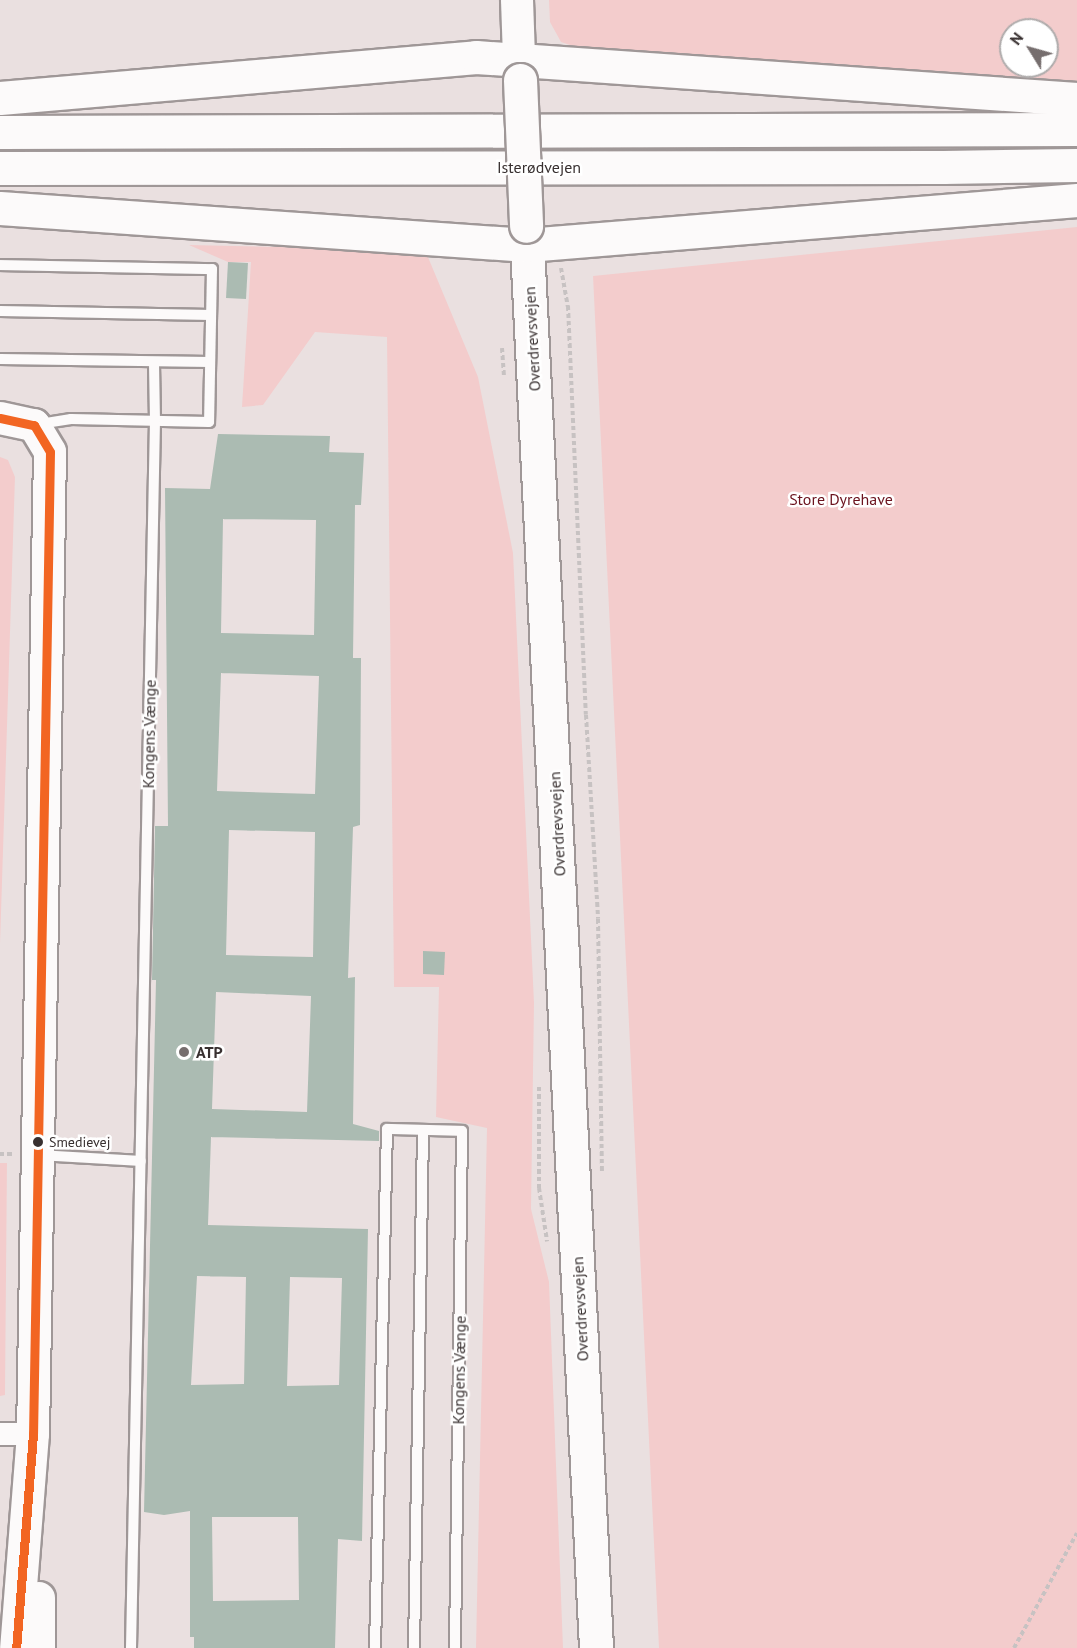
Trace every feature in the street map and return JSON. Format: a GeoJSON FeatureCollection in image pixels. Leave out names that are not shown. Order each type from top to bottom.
{"type":"FeatureCollection","features":[{"type":"Feature","properties":{"kind":"main road"},"geometry":{"type":"LineString","coordinates":[[0,98],[476,57],[519,69],[1077,99]]}},
{"type":"Feature","properties":{"kind":"main road","name":"Overdrevsvejen"},"geometry":{"type":"LineString","coordinates":[[519,69],[535,238],[596,1648]]}},
{"type":"Feature","properties":{"kind":"main road"},"geometry":{"type":"LineString","coordinates":[[0,132],[1077,129]]}},
{"type":"Feature","properties":{"kind":"main road","name":"Isterødvejen"},"geometry":{"type":"LineString","coordinates":[[0,168],[1077,165]]}},
{"type":"Feature","properties":{"kind":"main road"},"geometry":{"type":"LineString","coordinates":[[0,208],[535,238],[1077,200]]}},
{"type":"Feature","properties":{"kind":"street","name":"Overdrevsvejen"},"geometry":{"type":"LineString","coordinates":[[517,0],[519,69]]}},
{"type":"Feature","properties":{"kind":"street"},"geometry":{"type":"LineString","coordinates":[[0,418],[34,424],[50,452],[32,1471],[16,1648]]}},
{"type":"Feature","properties":{"kind":"street"},"geometry":{"type":"LineString","coordinates":[[0,1434],[33,1434]]}},
{"type":"Feature","properties":{"kind":"street"},"geometry":{"type":"LineString","coordinates":[[32,1471],[39,1648]]}},
{"type":"Feature","properties":{"kind":"lane"},"geometry":{"type":"LineString","coordinates":[[0,265],[212,269],[209,422],[71,419],[34,424]]}},
{"type":"Feature","properties":{"kind":"lane"},"geometry":{"type":"LineString","coordinates":[[0,311],[211,315]]}},
{"type":"Feature","properties":{"kind":"lane"},"geometry":{"type":"LineString","coordinates":[[0,358],[210,362]]}},
{"type":"Feature","properties":{"kind":"lane","name":"Kongens Vænge"},"geometry":{"type":"LineString","coordinates":[[131,1648],[155,421],[154,362]]}},
{"type":"Feature","properties":{"kind":"lane","name":"Kongens Vænge"},"geometry":{"type":"LineString","coordinates":[[375,1648],[387,1129],[462,1131],[455,1648]]}},
{"type":"Feature","properties":{"kind":"lane"},"geometry":{"type":"LineString","coordinates":[[414,1648],[423,1130]]}},
{"type":"Feature","properties":{"kind":"lane"},"geometry":{"type":"LineString","coordinates":[[37,1155],[141,1161]]}},
{"type":"Feature","properties":{"kind":"path"},"geometry":{"type":"LineString","coordinates":[[535,238],[568,306],[600,973],[602,1176]]}},
{"type":"Feature","properties":{"kind":"path"},"geometry":{"type":"LineString","coordinates":[[1014,1648],[1077,1533]]}},
{"type":"Feature","properties":{"kind":"green space"},"geometry":{"type":"Polygon","coordinates":[[[549,0],[1077,0],[1077,86],[573,46],[561,42],[550,22],[549,0]]]}},
{"type":"Feature","properties":{"kind":"green space","name":"Store Dyrehave"},"geometry":{"type":"Polygon","coordinates":[[[1077,227],[1077,1648],[659,1648],[593,276],[1077,227]]]}},
{"type":"Feature","properties":{"kind":"green space"},"geometry":{"type":"Polygon","coordinates":[[[189,245],[425,250],[478,377],[513,553],[534,1003],[531,1209],[549,1282],[563,1648],[476,1648],[487,1128],[436,1117],[439,987],[394,987],[387,337],[315,332],[263,405],[242,407],[251,262],[228,262],[189,245]]]}},
{"type":"Feature","properties":{"kind":"green space"},"geometry":{"type":"Polygon","coordinates":[[[0,457],[8,460],[15,477],[0,945],[0,457]]]}},
{"type":"Feature","properties":{"kind":"green space"},"geometry":{"type":"Polygon","coordinates":[[[0,1163],[7,1163],[5,1395],[0,1396],[0,1163]]]}},
{"type":"Feature","properties":{"kind":"building"},"geometry":{"type":"Polygon","coordinates":[[[228,262],[248,263],[246,299],[226,298],[228,262]]]}},
{"type":"Feature","properties":{"kind":"building","name":"ATP"},"geometry":{"type":"Polygon","coordinates":[[[218,434],[330,436],[329,452],[364,453],[361,505],[355,505],[353,658],[361,658],[360,825],[353,827],[348,978],[355,977],[353,1124],[379,1131],[379,1141],[211,1137],[208,1225],[368,1229],[362,1541],[338,1539],[335,1648],[194,1648],[194,1637],[190,1637],[190,1511],[164,1515],[144,1512],[156,980],[152,980],[155,826],[168,826],[165,488],[210,489],[218,434]],[[223,519],[221,633],[314,635],[316,520],[223,519]],[[221,673],[217,791],[315,794],[319,676],[221,673]],[[229,830],[226,955],[313,957],[315,832],[229,830]],[[216,992],[212,1109],[307,1112],[311,996],[216,992]],[[197,1276],[191,1385],[244,1384],[246,1277],[197,1276]],[[290,1277],[287,1386],[339,1385],[342,1278],[290,1277]],[[212,1517],[213,1601],[299,1600],[298,1517],[212,1517]]]}},
{"type":"Feature","properties":{"kind":"building"},"geometry":{"type":"Polygon","coordinates":[[[423,951],[445,952],[444,975],[423,974],[423,951]]]}},
{"type":"Feature","properties":{"kind":"transit line"},"geometry":{"type":"LineString","coordinates":[[0,418],[34,425],[50,452],[33,1434],[16,1648]]}},
{"type":"Feature","properties":{"kind":"place","name":"ATP"},"geometry":{"type":"Point","coordinates":[184,1052]}},
{"type":"Feature","properties":{"kind":"place","name":"Smedievej"},"geometry":{"type":"Point","coordinates":[38,1142]}}]}
